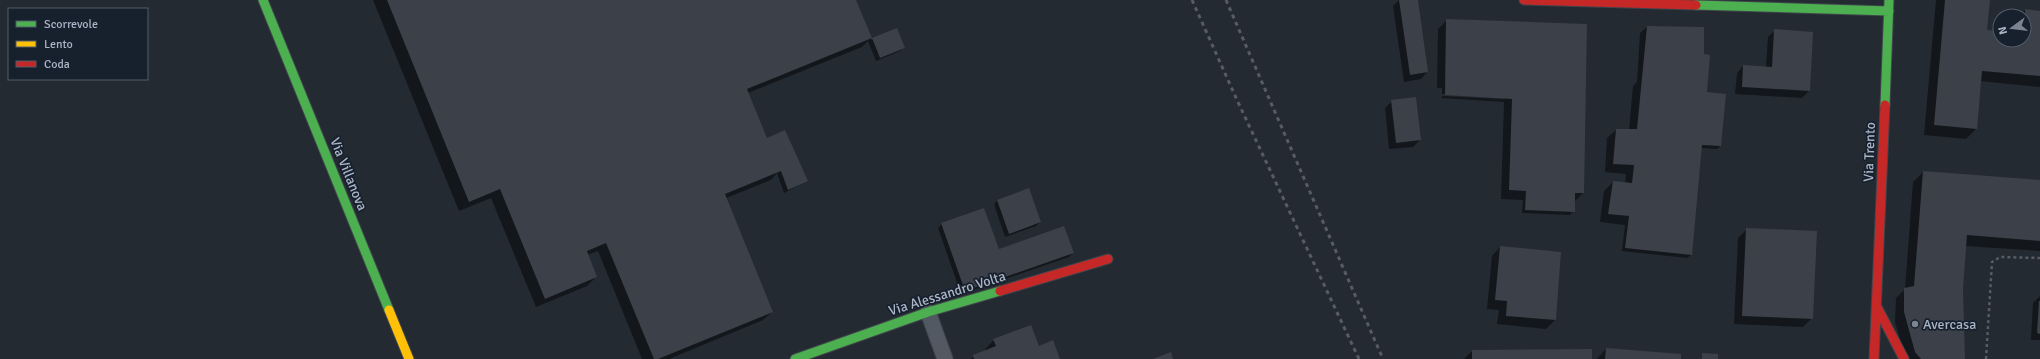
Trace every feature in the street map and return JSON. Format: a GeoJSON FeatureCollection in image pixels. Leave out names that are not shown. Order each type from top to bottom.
{"type":"FeatureCollection","features":[{"type":"Feature","properties":{"kind":"street","name":"Via Villanova"},"geometry":{"type":"LineString","coordinates":[[263,0],[409,359]]}},
{"type":"Feature","properties":{"kind":"street"},"geometry":{"type":"LineString","coordinates":[[1524,0],[1889,11]]}},
{"type":"Feature","properties":{"kind":"street","name":"Via Trento"},"geometry":{"type":"LineString","coordinates":[[1874,359],[1890,0]]}},
{"type":"Feature","properties":{"kind":"street","name":"Via Alessandro Volta"},"geometry":{"type":"LineString","coordinates":[[795,359],[928,312],[1108,259]]}},
{"type":"Feature","properties":{"kind":"street"},"geometry":{"type":"LineString","coordinates":[[1877,306],[1904,359]]}},
{"type":"Feature","properties":{"kind":"street","name":"Via Trento"},"geometry":{"type":"LineString","coordinates":[[1877,306],[1892,359]]}},
{"type":"Feature","properties":{"kind":"lane"},"geometry":{"type":"LineString","coordinates":[[928,312],[945,359]]}},
{"type":"Feature","properties":{"kind":"path"},"geometry":{"type":"LineString","coordinates":[[1986,359],[1992,262],[2000,257],[2040,258]]}},
{"type":"Feature","properties":{"kind":"building"},"geometry":{"type":"Polygon","coordinates":[[[387,0],[856,0],[872,38],[747,89],[767,138],[785,130],[808,181],[788,190],[781,171],[725,194],[773,312],[658,359],[654,359],[606,243],[587,251],[597,277],[545,299],[500,189],[469,202],[387,0]]]}},
{"type":"Feature","properties":{"kind":"building"},"geometry":{"type":"Polygon","coordinates":[[[1399,0],[1418,0],[1428,72],[1410,75],[1399,0]]]}},
{"type":"Feature","properties":{"kind":"building"},"geometry":{"type":"Polygon","coordinates":[[[1945,0],[1990,0],[1987,30],[1992,30],[1992,48],[2032,48],[2032,10],[2040,11],[2040,76],[1982,71],[1977,129],[1934,125],[1945,0]]]}},
{"type":"Feature","properties":{"kind":"building"},"geometry":{"type":"Polygon","coordinates":[[[1446,19],[1587,24],[1584,193],[1575,193],[1575,212],[1525,210],[1526,191],[1509,190],[1512,99],[1445,95],[1446,19]]]}},
{"type":"Feature","properties":{"kind":"building"},"geometry":{"type":"Polygon","coordinates":[[[1647,26],[1704,27],[1704,54],[1710,55],[1707,92],[1726,94],[1721,146],[1702,145],[1692,255],[1625,248],[1629,216],[1608,214],[1613,181],[1632,183],[1634,165],[1613,164],[1616,129],[1637,129],[1647,26]]]}},
{"type":"Feature","properties":{"kind":"building"},"geometry":{"type":"Polygon","coordinates":[[[897,28],[905,48],[880,58],[872,38],[897,28]]]}},
{"type":"Feature","properties":{"kind":"building"},"geometry":{"type":"Polygon","coordinates":[[[1774,29],[1813,32],[1810,91],[1742,87],[1743,65],[1772,67],[1774,29]]]}},
{"type":"Feature","properties":{"kind":"building"},"geometry":{"type":"Polygon","coordinates":[[[1416,97],[1421,140],[1396,143],[1391,100],[1416,97]]]}},
{"type":"Feature","properties":{"kind":"building"},"geometry":{"type":"Polygon","coordinates":[[[1923,171],[2040,180],[2040,241],[1967,235],[1963,289],[1965,359],[1921,359],[1915,352],[1904,312],[1904,288],[1914,286],[1923,171]]]}},
{"type":"Feature","properties":{"kind":"building"},"geometry":{"type":"Polygon","coordinates":[[[1029,188],[1041,222],[1009,234],[997,200],[1029,188]]]}},
{"type":"Feature","properties":{"kind":"building"},"geometry":{"type":"Polygon","coordinates":[[[984,208],[999,249],[1064,226],[1074,253],[965,291],[941,223],[984,208]]]}},
{"type":"Feature","properties":{"kind":"building"},"geometry":{"type":"Polygon","coordinates":[[[1746,228],[1817,231],[1813,319],[1742,316],[1746,228]]]}},
{"type":"Feature","properties":{"kind":"building"},"geometry":{"type":"Polygon","coordinates":[[[1500,246],[1561,252],[1556,320],[1506,316],[1507,301],[1495,300],[1500,246]]]}},
{"type":"Feature","properties":{"kind":"building"},"geometry":{"type":"Polygon","coordinates":[[[2040,301],[2040,334],[2037,333],[2040,301]]]}},
{"type":"Feature","properties":{"kind":"building"},"geometry":{"type":"Polygon","coordinates":[[[1031,325],[1039,346],[1053,340],[1060,359],[974,359],[973,355],[996,346],[993,339],[1031,325]]]}},
{"type":"Feature","properties":{"kind":"building"},"geometry":{"type":"Polygon","coordinates":[[[1606,348],[1681,354],[1681,359],[1605,359],[1606,348]]]}},
{"type":"Feature","properties":{"kind":"building"},"geometry":{"type":"Polygon","coordinates":[[[1592,349],[1592,359],[1472,359],[1472,350],[1592,349]]]}},
{"type":"Feature","properties":{"kind":"building"},"geometry":{"type":"Polygon","coordinates":[[[1171,352],[1173,359],[1153,359],[1171,352]]]}},
{"type":"Feature","properties":{"kind":"building"},"geometry":{"type":"Polygon","coordinates":[[[1702,353],[1718,354],[1718,359],[1702,359],[1702,353]]]}},
{"type":"Feature","properties":{"kind":"railway"},"geometry":{"type":"LineString","coordinates":[[1192,0],[1237,100],[1359,359]]}},
{"type":"Feature","properties":{"kind":"railway"},"geometry":{"type":"LineString","coordinates":[[1226,0],[1383,359]]}},
{"type":"Feature","properties":{"kind":"traffic: fast"},"geometry":{"type":"LineString","coordinates":[[263,0],[389,310]]}},
{"type":"Feature","properties":{"kind":"traffic: fast"},"geometry":{"type":"LineString","coordinates":[[1885,105],[1889,0]]}},
{"type":"Feature","properties":{"kind":"traffic: fast"},"geometry":{"type":"LineString","coordinates":[[1696,5],[1889,11]]}},
{"type":"Feature","properties":{"kind":"traffic: fast"},"geometry":{"type":"LineString","coordinates":[[795,359],[928,312],[1000,291]]}},
{"type":"Feature","properties":{"kind":"traffic: slow"},"geometry":{"type":"LineString","coordinates":[[389,310],[409,359]]}},
{"type":"Feature","properties":{"kind":"traffic: jam"},"geometry":{"type":"LineString","coordinates":[[1524,0],[1696,5]]}},
{"type":"Feature","properties":{"kind":"traffic: jam"},"geometry":{"type":"LineString","coordinates":[[1874,359],[1885,105]]}},
{"type":"Feature","properties":{"kind":"traffic: jam"},"geometry":{"type":"LineString","coordinates":[[1000,291],[1108,259]]}},
{"type":"Feature","properties":{"kind":"traffic: jam"},"geometry":{"type":"LineString","coordinates":[[1877,307],[1904,359]]}},
{"type":"Feature","properties":{"kind":"place","name":"Avercasa"},"geometry":{"type":"Point","coordinates":[1915,324]}}]}
